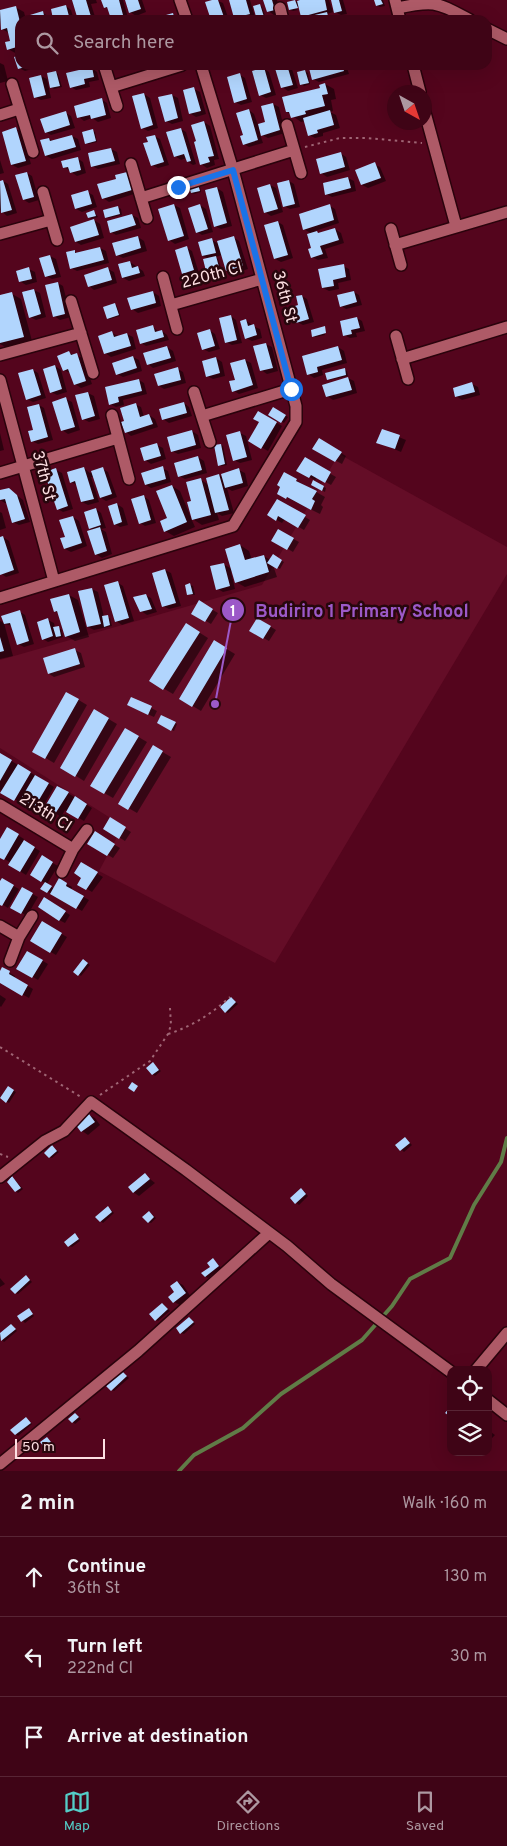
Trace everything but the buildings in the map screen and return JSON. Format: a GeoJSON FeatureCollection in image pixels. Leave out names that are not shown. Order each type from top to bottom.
{"type":"FeatureCollection","features":[{"type":"Feature","properties":{"kind":"street"},"geometry":{"type":"LineString","coordinates":[[180,0],[185,15]]}},
{"type":"Feature","properties":{"kind":"street"},"geometry":{"type":"LineString","coordinates":[[396,4],[436,3],[460,15]]}},
{"type":"Feature","properties":{"kind":"street"},"geometry":{"type":"LineString","coordinates":[[492,32],[507,39]]}},
{"type":"Feature","properties":{"kind":"street"},"geometry":{"type":"LineString","coordinates":[[106,70],[117,106]]}},
{"type":"Feature","properties":{"kind":"street"},"geometry":{"type":"LineString","coordinates":[[111,87],[166,70]]}},
{"type":"Feature","properties":{"kind":"street","name":"36th St"},"geometry":{"type":"LineString","coordinates":[[54,581],[233,526],[296,422],[296,406],[233,170],[203,70]]}},
{"type":"Feature","properties":{"kind":"street"},"geometry":{"type":"LineString","coordinates":[[414,70],[418,85]]}},
{"type":"Feature","properties":{"kind":"street"},"geometry":{"type":"LineString","coordinates":[[12,84],[32,152]]}},
{"type":"Feature","properties":{"kind":"street"},"geometry":{"type":"LineString","coordinates":[[0,115],[19,108]]}},
{"type":"Feature","properties":{"kind":"street"},"geometry":{"type":"LineString","coordinates":[[287,125],[301,174]]}},
{"type":"Feature","properties":{"kind":"street"},"geometry":{"type":"LineString","coordinates":[[430,130],[456,226]]}},
{"type":"Feature","properties":{"kind":"street"},"geometry":{"type":"LineString","coordinates":[[141,198],[294,150]]}},
{"type":"Feature","properties":{"kind":"street"},"geometry":{"type":"LineString","coordinates":[[131,164],[147,218]]}},
{"type":"Feature","properties":{"kind":"street"},"geometry":{"type":"LineString","coordinates":[[43,192],[57,240]]}},
{"type":"Feature","properties":{"kind":"street"},"geometry":{"type":"LineString","coordinates":[[395,244],[507,212]]}},
{"type":"Feature","properties":{"kind":"street"},"geometry":{"type":"LineString","coordinates":[[0,234],[51,220]]}},
{"type":"Feature","properties":{"kind":"street"},"geometry":{"type":"LineString","coordinates":[[391,229],[402,265]]}},
{"type":"Feature","properties":{"kind":"street"},"geometry":{"type":"LineString","coordinates":[[163,277],[177,329]]}},
{"type":"Feature","properties":{"kind":"street","name":"220th Cl"},"geometry":{"type":"LineString","coordinates":[[171,304],[262,279]]}},
{"type":"Feature","properties":{"kind":"street"},"geometry":{"type":"LineString","coordinates":[[71,301],[93,373]]}},
{"type":"Feature","properties":{"kind":"street"},"geometry":{"type":"LineString","coordinates":[[402,359],[507,327]]}},
{"type":"Feature","properties":{"kind":"street"},"geometry":{"type":"LineString","coordinates":[[0,355],[81,333]]}},
{"type":"Feature","properties":{"kind":"street"},"geometry":{"type":"LineString","coordinates":[[396,336],[408,380]]}},
{"type":"Feature","properties":{"kind":"street","name":"37th St"},"geometry":{"type":"LineString","coordinates":[[0,380],[54,581]]}},
{"type":"Feature","properties":{"kind":"street"},"geometry":{"type":"LineString","coordinates":[[202,416],[291,389]]}},
{"type":"Feature","properties":{"kind":"street"},"geometry":{"type":"LineString","coordinates":[[194,392],[210,442]]}},
{"type":"Feature","properties":{"kind":"street"},"geometry":{"type":"LineString","coordinates":[[112,414],[129,479]]}},
{"type":"Feature","properties":{"kind":"street"},"geometry":{"type":"LineString","coordinates":[[0,474],[118,438]]}},
{"type":"Feature","properties":{"kind":"street"},"geometry":{"type":"LineString","coordinates":[[0,598],[54,581]]}},
{"type":"Feature","properties":{"kind":"street","name":"213th Cl"},"geometry":{"type":"LineString","coordinates":[[0,805],[73,849]]}},
{"type":"Feature","properties":{"kind":"street","name":"213th Cl"},"geometry":{"type":"LineString","coordinates":[[62,872],[73,849],[87,830]]}},
{"type":"Feature","properties":{"kind":"street"},"geometry":{"type":"LineString","coordinates":[[10,961],[19,937],[32,916]]}},
{"type":"Feature","properties":{"kind":"street"},"geometry":{"type":"LineString","coordinates":[[0,926],[19,937]]}},
{"type":"Feature","properties":{"kind":"street"},"geometry":{"type":"LineString","coordinates":[[0,1177],[44,1141],[64,1131],[91,1102],[186,1170],[332,1284],[447,1369]]}},
{"type":"Feature","properties":{"kind":"street"},"geometry":{"type":"LineString","coordinates":[[0,1464],[138,1351],[269,1233]]}},
{"type":"Feature","properties":{"kind":"street"},"geometry":{"type":"LineString","coordinates":[[479,1366],[507,1333]]}},
{"type":"Feature","properties":{"kind":"street"},"geometry":{"type":"LineString","coordinates":[[492,1403],[507,1415]]}},
{"type":"Feature","properties":{"kind":"path"},"geometry":{"type":"LineString","coordinates":[[294,150],[340,138],[367,138],[434,144]]}},
{"type":"Feature","properties":{"kind":"path"},"geometry":{"type":"LineString","coordinates":[[168,1034],[181,1030],[204,1018],[230,997]]}},
{"type":"Feature","properties":{"kind":"path"},"geometry":{"type":"LineString","coordinates":[[0,1047],[91,1102],[150,1061],[168,1034],[171,1025],[170,1008]]}},
{"type":"Feature","properties":{"kind":"shaded area"},"geometry":{"type":"Polygon","coordinates":[[[339,454],[507,547],[507,574],[275,963],[99,871],[123,826],[0,748],[0,660],[262,585],[339,454]]]}},
{"type":"Feature","properties":{"kind":"waterway"},"geometry":{"type":"LineString","coordinates":[[179,1471],[194,1455],[243,1428],[281,1394],[362,1340],[392,1306],[410,1279],[450,1258],[474,1205],[501,1162],[507,1138]]}},
{"type":"Feature","properties":{"kind":"place","name":"Budiriro 1 Primary School"},"geometry":{"type":"Point","coordinates":[215,704]}},
{"type":"Feature","properties":{"kind":"route"},"geometry":{"type":"LineString","coordinates":[[178,187],[233,170],[291,389]]}}]}
